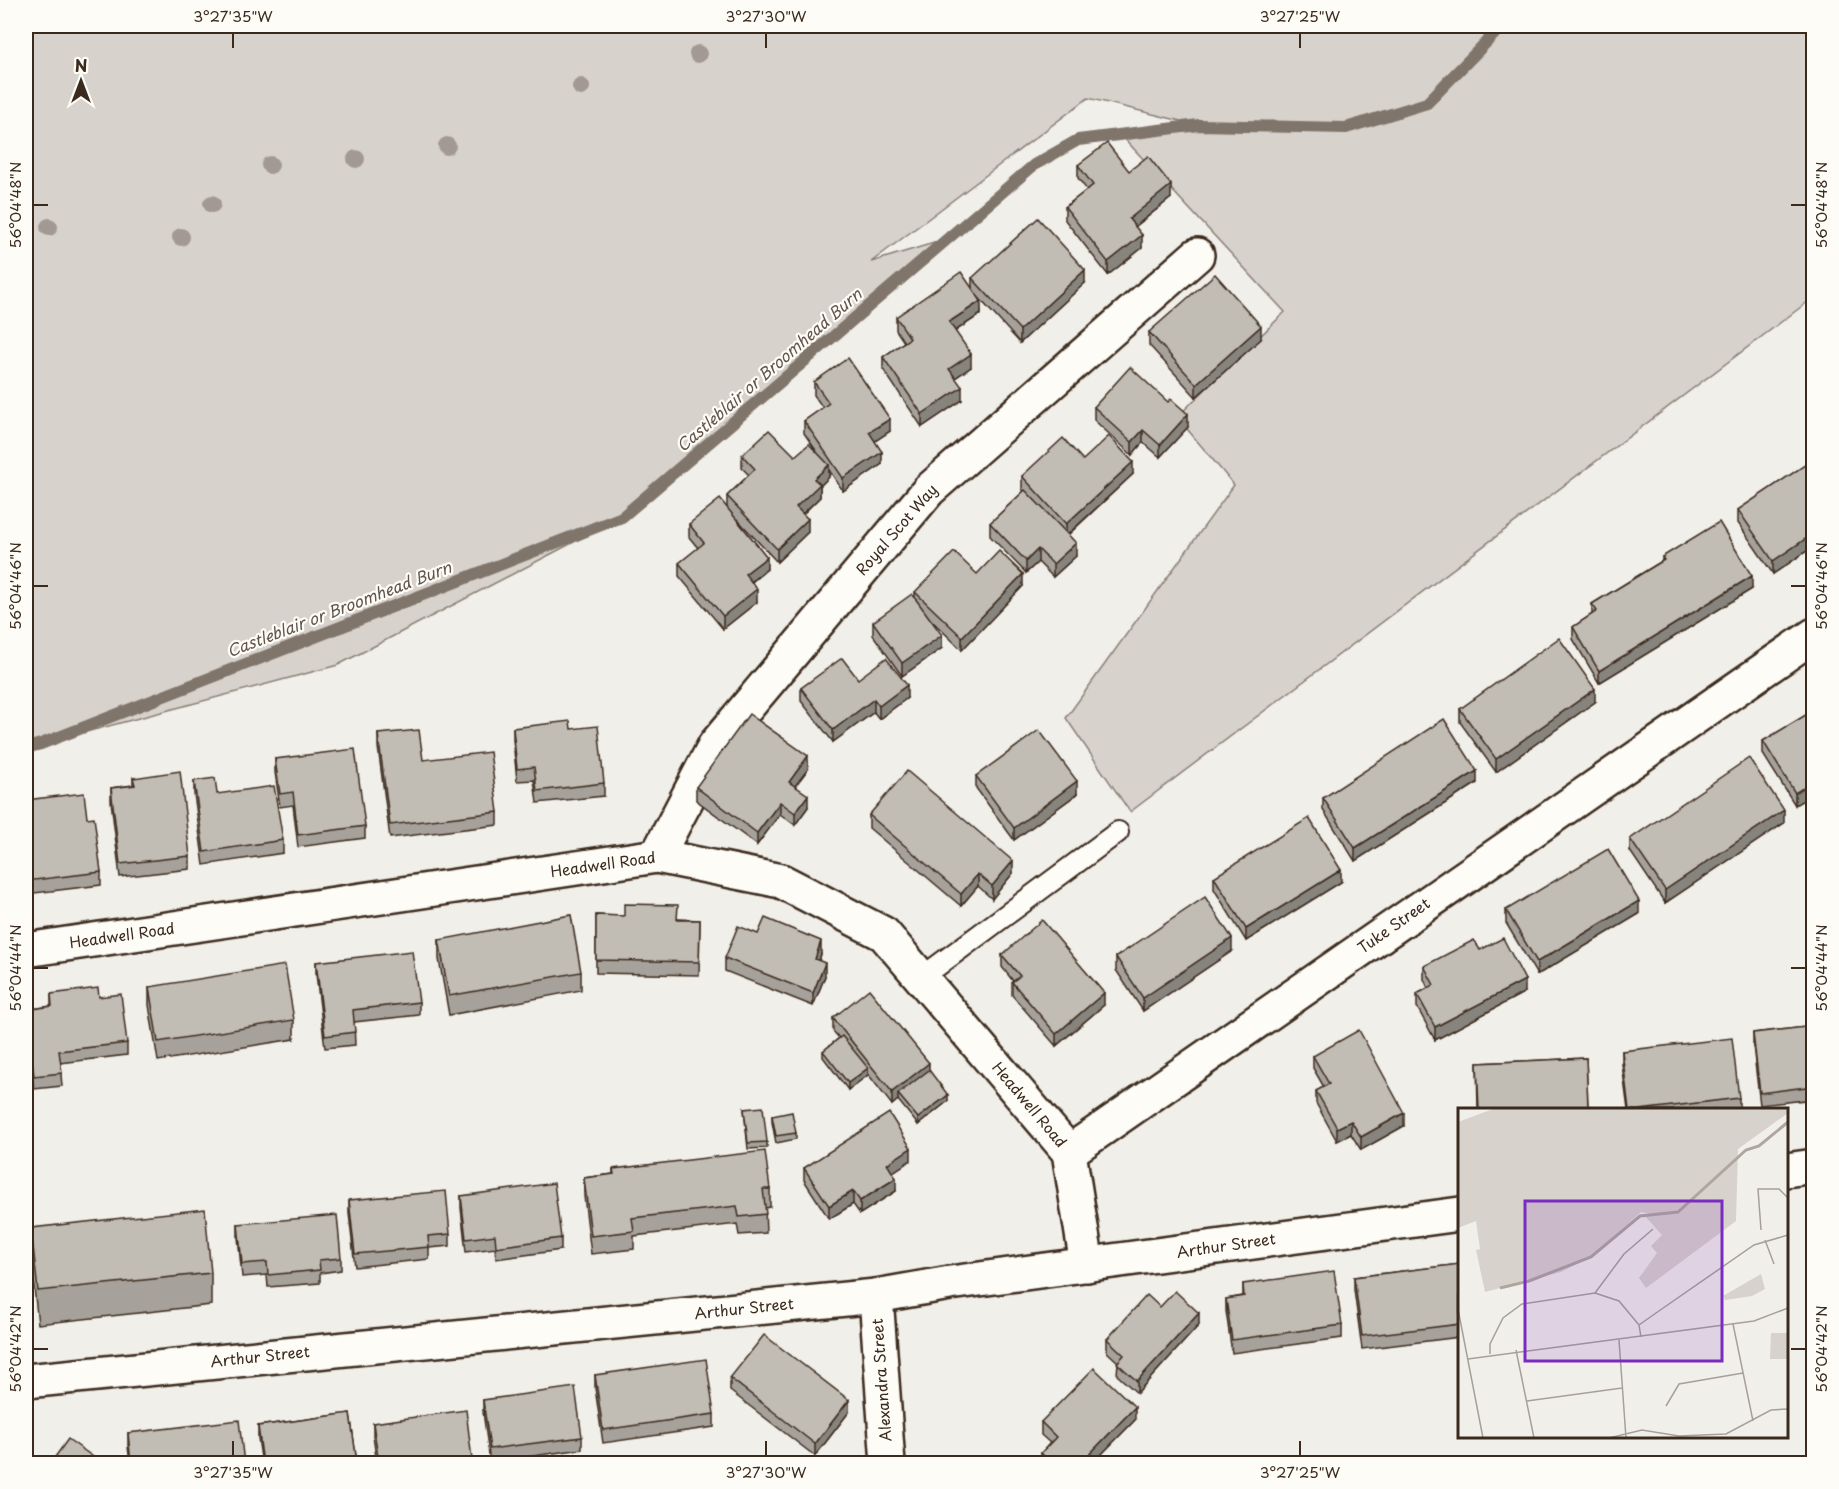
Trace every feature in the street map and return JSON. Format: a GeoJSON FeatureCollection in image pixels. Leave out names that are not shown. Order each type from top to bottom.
{"type":"FeatureCollection","features":[{"type":"Feature","properties":{"kind":"street","name":"Royal Scot Way"},"geometry":{"type":"LineString","coordinates":[[657,856],[715,745],[929,490],[1197,255]]}},
{"type":"Feature","properties":{"kind":"street","name":"Tuke Street"},"geometry":{"type":"LineString","coordinates":[[1069,1152],[1814,635]]}},
{"type":"Feature","properties":{"kind":"street","name":"Headwell Road"},"geometry":{"type":"LineString","coordinates":[[26,950],[657,856],[781,881],[884,934],[1069,1152]]}},
{"type":"Feature","properties":{"kind":"street"},"geometry":{"type":"LineString","coordinates":[[1069,1152],[1087,1265]]}},
{"type":"Feature","properties":{"kind":"street"},"geometry":{"type":"LineString","coordinates":[[1788,1170],[1814,1166]]}},
{"type":"Feature","properties":{"kind":"street","name":"Arthur Street"},"geometry":{"type":"LineString","coordinates":[[26,1381],[876,1296],[950,1283],[1458,1214]]}},
{"type":"Feature","properties":{"kind":"street","name":"Alexandra Street"},"geometry":{"type":"LineString","coordinates":[[876,1296],[888,1464]]}},
{"type":"Feature","properties":{"kind":"lane"},"geometry":{"type":"LineString","coordinates":[[921,978],[1118,832]]}},
{"type":"Feature","properties":{"kind":"shaded area"},"geometry":{"type":"Polygon","coordinates":[[[26,26],[1813,26],[1813,298],[1130,812],[1066,718],[1234,485],[1177,417],[1285,312],[1121,135],[1197,125],[1088,98],[871,262],[947,239],[622,517],[338,665],[26,748],[26,26]]]}},
{"type":"Feature","properties":{"kind":"building"},"geometry":{"type":"Polygon","coordinates":[[[1107,143],[1129,171],[1148,156],[1171,185],[1129,219],[1142,235],[1108,262],[1065,207],[1093,185],[1078,165],[1107,143]]]}},
{"type":"Feature","properties":{"kind":"building"},"geometry":{"type":"Polygon","coordinates":[[[1038,218],[1085,270],[1020,330],[972,278],[1038,218]]]}},
{"type":"Feature","properties":{"kind":"building"},"geometry":{"type":"Polygon","coordinates":[[[961,272],[981,301],[949,322],[971,354],[949,369],[962,387],[922,414],[883,357],[910,338],[896,317],[961,272]]]}},
{"type":"Feature","properties":{"kind":"building"},"geometry":{"type":"Polygon","coordinates":[[[1215,274],[1261,326],[1196,384],[1149,332],[1215,274]]]}},
{"type":"Feature","properties":{"kind":"building"},"geometry":{"type":"Polygon","coordinates":[[[848,358],[890,419],[869,432],[882,452],[843,478],[804,421],[829,403],[814,382],[848,358]]]}},
{"type":"Feature","properties":{"kind":"building"},"geometry":{"type":"Polygon","coordinates":[[[1130,367],[1168,402],[1171,399],[1188,414],[1160,445],[1143,430],[1132,442],[1094,407],[1130,367]]]}},
{"type":"Feature","properties":{"kind":"building"},"geometry":{"type":"Polygon","coordinates":[[[769,430],[795,456],[809,444],[829,465],[814,479],[820,484],[796,507],[808,519],[777,549],[727,496],[755,469],[742,455],[769,430]]]}},
{"type":"Feature","properties":{"kind":"building"},"geometry":{"type":"Polygon","coordinates":[[[1109,436],[1133,462],[1066,524],[1022,476],[1063,438],[1083,460],[1109,436]]]}},
{"type":"Feature","properties":{"kind":"building"},"geometry":{"type":"Polygon","coordinates":[[[1814,459],[1814,533],[1773,561],[1738,510],[1814,459]]]}},
{"type":"Feature","properties":{"kind":"building"},"geometry":{"type":"Polygon","coordinates":[[[1025,490],[1076,543],[1053,564],[1038,549],[1026,561],[990,523],[1025,490]]]}},
{"type":"Feature","properties":{"kind":"building"},"geometry":{"type":"Polygon","coordinates":[[[720,499],[767,557],[745,574],[757,589],[723,616],[679,563],[704,543],[689,524],[720,499]]]}},
{"type":"Feature","properties":{"kind":"building"},"geometry":{"type":"Polygon","coordinates":[[[1719,522],[1752,576],[1599,671],[1573,627],[1597,611],[1592,604],[1664,560],[1662,557],[1719,522]]]}},
{"type":"Feature","properties":{"kind":"building"},"geometry":{"type":"Polygon","coordinates":[[[999,551],[1023,574],[962,637],[915,592],[954,552],[977,574],[999,551]]]}},
{"type":"Feature","properties":{"kind":"building"},"geometry":{"type":"Polygon","coordinates":[[[912,594],[942,635],[902,663],[873,622],[912,594]]]}},
{"type":"Feature","properties":{"kind":"building"},"geometry":{"type":"Polygon","coordinates":[[[1559,638],[1595,689],[1496,759],[1460,709],[1559,638]]]}},
{"type":"Feature","properties":{"kind":"building"},"geometry":{"type":"Polygon","coordinates":[[[842,658],[858,679],[886,658],[907,685],[879,706],[874,699],[833,730],[801,688],[842,658]]]}},
{"type":"Feature","properties":{"kind":"building"},"geometry":{"type":"Polygon","coordinates":[[[1814,710],[1814,781],[1795,793],[1763,741],[1814,710]]]}},
{"type":"Feature","properties":{"kind":"building"},"geometry":{"type":"Polygon","coordinates":[[[749,714],[808,756],[789,782],[808,795],[795,813],[780,802],[757,833],[696,787],[749,714]]]}},
{"type":"Feature","properties":{"kind":"building"},"geometry":{"type":"Polygon","coordinates":[[[1444,719],[1477,771],[1355,848],[1323,798],[1444,719]]]}},
{"type":"Feature","properties":{"kind":"building"},"geometry":{"type":"Polygon","coordinates":[[[570,721],[571,729],[598,726],[604,783],[537,791],[534,767],[517,769],[513,728],[570,721]]]}},
{"type":"Feature","properties":{"kind":"building"},"geometry":{"type":"Polygon","coordinates":[[[419,730],[423,760],[490,752],[498,812],[390,825],[378,734],[419,730]]]}},
{"type":"Feature","properties":{"kind":"building"},"geometry":{"type":"Polygon","coordinates":[[[1039,730],[1077,781],[1014,828],[976,776],[1039,730]]]}},
{"type":"Feature","properties":{"kind":"building"},"geometry":{"type":"Polygon","coordinates":[[[355,749],[365,826],[298,835],[293,792],[280,794],[275,759],[355,749]]]}},
{"type":"Feature","properties":{"kind":"building"},"geometry":{"type":"Polygon","coordinates":[[[1749,758],[1784,810],[1665,890],[1630,839],[1749,758]]]}},
{"type":"Feature","properties":{"kind":"building"},"geometry":{"type":"Polygon","coordinates":[[[180,771],[190,856],[120,864],[111,788],[135,785],[133,778],[180,771]]]}},
{"type":"Feature","properties":{"kind":"building"},"geometry":{"type":"Polygon","coordinates":[[[907,771],[1013,861],[992,886],[978,874],[961,894],[869,815],[907,771]]]}},
{"type":"Feature","properties":{"kind":"building"},"geometry":{"type":"Polygon","coordinates":[[[215,778],[217,794],[274,786],[283,840],[204,852],[194,781],[215,778]]]}},
{"type":"Feature","properties":{"kind":"building"},"geometry":{"type":"Polygon","coordinates":[[[84,793],[87,818],[94,817],[101,872],[26,881],[26,800],[84,793]]]}},
{"type":"Feature","properties":{"kind":"building"},"geometry":{"type":"Polygon","coordinates":[[[1309,818],[1341,870],[1246,929],[1214,877],[1309,818]]]}},
{"type":"Feature","properties":{"kind":"building"},"geometry":{"type":"Polygon","coordinates":[[[1608,849],[1639,901],[1537,962],[1506,910],[1608,849]]]}},
{"type":"Feature","properties":{"kind":"building"},"geometry":{"type":"Polygon","coordinates":[[[1205,897],[1232,938],[1143,998],[1116,957],[1205,897]]]}},
{"type":"Feature","properties":{"kind":"building"},"geometry":{"type":"Polygon","coordinates":[[[624,904],[678,905],[677,920],[700,920],[699,962],[596,960],[596,915],[624,916],[624,904]]]}},
{"type":"Feature","properties":{"kind":"building"},"geometry":{"type":"Polygon","coordinates":[[[571,915],[581,972],[449,996],[439,940],[571,915]]]}},
{"type":"Feature","properties":{"kind":"building"},"geometry":{"type":"Polygon","coordinates":[[[765,918],[821,941],[815,959],[825,963],[813,993],[725,958],[738,926],[758,934],[765,918]]]}},
{"type":"Feature","properties":{"kind":"building"},"geometry":{"type":"Polygon","coordinates":[[[1042,920],[1104,993],[1056,1034],[1012,982],[1020,976],[1002,955],[1042,920]]]}},
{"type":"Feature","properties":{"kind":"building"},"geometry":{"type":"Polygon","coordinates":[[[1503,938],[1525,980],[1435,1027],[1417,994],[1434,985],[1424,966],[1474,940],[1480,950],[1503,938]]]}},
{"type":"Feature","properties":{"kind":"building"},"geometry":{"type":"Polygon","coordinates":[[[412,951],[419,1002],[353,1010],[355,1032],[325,1036],[316,962],[412,951]]]}},
{"type":"Feature","properties":{"kind":"building"},"geometry":{"type":"Polygon","coordinates":[[[285,965],[294,1020],[158,1042],[149,987],[285,965]]]}},
{"type":"Feature","properties":{"kind":"building"},"geometry":{"type":"Polygon","coordinates":[[[98,988],[99,997],[121,994],[127,1043],[59,1051],[62,1073],[34,1076],[26,1010],[52,1006],[51,994],[98,988]]]}},
{"type":"Feature","properties":{"kind":"building"},"geometry":{"type":"Polygon","coordinates":[[[869,989],[929,1063],[892,1092],[833,1018],[869,989]]]}},
{"type":"Feature","properties":{"kind":"building"},"geometry":{"type":"Polygon","coordinates":[[[1814,1026],[1814,1086],[1760,1093],[1753,1033],[1814,1026]]]}},
{"type":"Feature","properties":{"kind":"building"},"geometry":{"type":"Polygon","coordinates":[[[1359,1030],[1404,1113],[1361,1137],[1351,1121],[1337,1128],[1316,1091],[1329,1084],[1313,1056],[1359,1030]]]}},
{"type":"Feature","properties":{"kind":"building"},"geometry":{"type":"Polygon","coordinates":[[[842,1036],[868,1068],[848,1083],[823,1051],[842,1036]]]}},
{"type":"Feature","properties":{"kind":"building"},"geometry":{"type":"Polygon","coordinates":[[[1732,1038],[1739,1098],[1656,1108],[1629,1108],[1622,1051],[1732,1038]]]}},
{"type":"Feature","properties":{"kind":"building"},"geometry":{"type":"Polygon","coordinates":[[[1586,1058],[1588,1107],[1479,1108],[1477,1063],[1586,1058]]]}},
{"type":"Feature","properties":{"kind":"building"},"geometry":{"type":"Polygon","coordinates":[[[929,1070],[948,1095],[918,1118],[898,1094],[929,1070]]]}},
{"type":"Feature","properties":{"kind":"building"},"geometry":{"type":"Polygon","coordinates":[[[763,1107],[767,1142],[748,1143],[744,1109],[763,1107]]]}},
{"type":"Feature","properties":{"kind":"building"},"geometry":{"type":"Polygon","coordinates":[[[792,1112],[796,1133],[776,1136],[772,1116],[792,1112]]]}},
{"type":"Feature","properties":{"kind":"building"},"geometry":{"type":"Polygon","coordinates":[[[889,1113],[911,1148],[887,1164],[896,1178],[860,1201],[853,1191],[829,1206],[804,1168],[889,1113]]]}},
{"type":"Feature","properties":{"kind":"building"},"geometry":{"type":"Polygon","coordinates":[[[765,1151],[770,1189],[763,1189],[766,1214],[739,1217],[737,1206],[632,1218],[634,1231],[591,1236],[584,1178],[614,1174],[613,1169],[765,1151]]]}},
{"type":"Feature","properties":{"kind":"building"},"geometry":{"type":"Polygon","coordinates":[[[554,1183],[561,1238],[496,1247],[495,1235],[466,1239],[461,1196],[554,1183]]]}},
{"type":"Feature","properties":{"kind":"building"},"geometry":{"type":"Polygon","coordinates":[[[446,1191],[450,1234],[428,1236],[429,1247],[355,1254],[349,1200],[446,1191]]]}},
{"type":"Feature","properties":{"kind":"building"},"geometry":{"type":"Polygon","coordinates":[[[205,1209],[211,1273],[38,1291],[31,1228],[205,1209]]]}},
{"type":"Feature","properties":{"kind":"building"},"geometry":{"type":"Polygon","coordinates":[[[337,1215],[341,1258],[319,1260],[320,1270],[268,1275],[267,1262],[242,1264],[238,1224],[337,1215]]]}},
{"type":"Feature","properties":{"kind":"building"},"geometry":{"type":"Polygon","coordinates":[[[1458,1264],[1458,1324],[1362,1336],[1354,1277],[1458,1264]]]}},
{"type":"Feature","properties":{"kind":"building"},"geometry":{"type":"Polygon","coordinates":[[[1334,1271],[1342,1325],[1232,1340],[1226,1299],[1244,1296],[1243,1284],[1334,1271]]]}},
{"type":"Feature","properties":{"kind":"building"},"geometry":{"type":"Polygon","coordinates":[[[1175,1291],[1199,1313],[1137,1381],[1117,1363],[1124,1355],[1107,1339],[1147,1295],[1160,1307],[1175,1291]]]}},
{"type":"Feature","properties":{"kind":"building"},"geometry":{"type":"Polygon","coordinates":[[[764,1335],[849,1400],[815,1444],[730,1378],[764,1335]]]}},
{"type":"Feature","properties":{"kind":"building"},"geometry":{"type":"Polygon","coordinates":[[[706,1359],[714,1414],[603,1430],[595,1375],[706,1359]]]}},
{"type":"Feature","properties":{"kind":"building"},"geometry":{"type":"Polygon","coordinates":[[[1094,1368],[1135,1407],[1080,1464],[1052,1464],[1041,1453],[1056,1437],[1041,1422],[1094,1368]]]}},
{"type":"Feature","properties":{"kind":"building"},"geometry":{"type":"Polygon","coordinates":[[[575,1387],[582,1437],[490,1449],[483,1400],[575,1387]]]}},
{"type":"Feature","properties":{"kind":"building"},"geometry":{"type":"Polygon","coordinates":[[[466,1410],[472,1460],[448,1464],[379,1464],[373,1423],[466,1410]]]}},
{"type":"Feature","properties":{"kind":"building"},"geometry":{"type":"Polygon","coordinates":[[[350,1413],[357,1463],[263,1464],[258,1426],[350,1413]]]}},
{"type":"Feature","properties":{"kind":"building"},"geometry":{"type":"Polygon","coordinates":[[[239,1420],[244,1464],[131,1464],[128,1433],[239,1420]]]}},
{"type":"Feature","properties":{"kind":"building"},"geometry":{"type":"Polygon","coordinates":[[[68,1439],[103,1464],[50,1464],[68,1439]]]}},
{"type":"Feature","properties":{"kind":"waterway","name":"Castleblair or Broomhead Burn"},"geometry":{"type":"LineString","coordinates":[[26,748],[622,517],[1034,165],[1078,140],[1199,125],[1346,128],[1427,103],[1502,26]]}}]}
